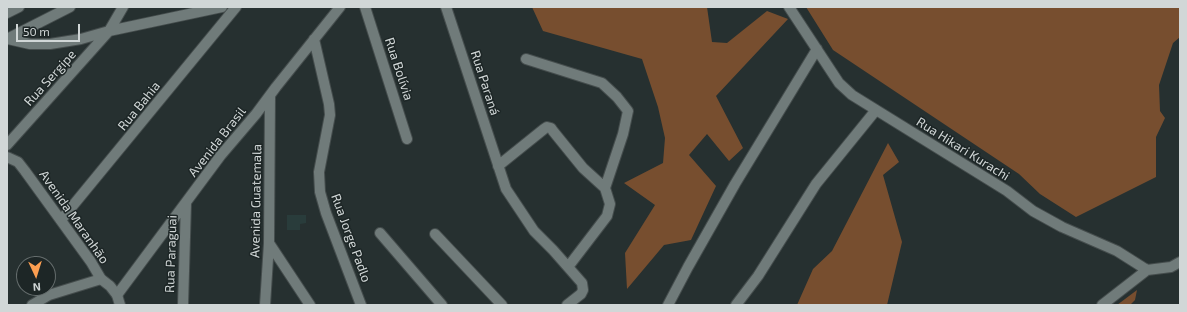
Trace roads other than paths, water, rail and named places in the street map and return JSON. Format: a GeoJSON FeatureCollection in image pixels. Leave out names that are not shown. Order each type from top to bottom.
{"type":"FeatureCollection","features":[{"type":"Feature","properties":{"kind":"street"},"geometry":{"type":"LineString","coordinates":[[7,13],[19,7]]}},
{"type":"Feature","properties":{"kind":"street"},"geometry":{"type":"LineString","coordinates":[[7,39],[70,7]]}},
{"type":"Feature","properties":{"kind":"street","name":"Rua Sergipe"},"geometry":{"type":"LineString","coordinates":[[7,146],[109,31],[123,7]]}},
{"type":"Feature","properties":{"kind":"street"},"geometry":{"type":"LineString","coordinates":[[7,39],[30,44],[50,44],[81,39],[109,31],[222,7]]}},
{"type":"Feature","properties":{"kind":"street","name":"Rua Bahia"},"geometry":{"type":"LineString","coordinates":[[61,220],[236,7]]}},
{"type":"Feature","properties":{"kind":"street","name":"Avenida Brasil"},"geometry":{"type":"LineString","coordinates":[[117,295],[221,155],[270,96],[340,7]]}},
{"type":"Feature","properties":{"kind":"street","name":"Rua Bolívia"},"geometry":{"type":"LineString","coordinates":[[365,7],[407,139]]}},
{"type":"Feature","properties":{"kind":"street","name":"Rua Paraná"},"geometry":{"type":"LineString","coordinates":[[446,7],[506,189],[534,231],[582,283],[583,290],[581,294],[567,305]]}},
{"type":"Feature","properties":{"kind":"street","name":"Rua Hikari Kurachi"},"geometry":{"type":"LineString","coordinates":[[789,7],[839,83],[852,95],[1007,191],[1033,211],[1062,227],[1117,251],[1153,269]]}},
{"type":"Feature","properties":{"kind":"street","name":"Rua Jorge Padlo"},"geometry":{"type":"LineString","coordinates":[[314,39],[329,104],[330,115],[319,172],[320,192],[326,213],[361,305]]}},
{"type":"Feature","properties":{"kind":"street"},"geometry":{"type":"LineString","coordinates":[[668,305],[735,184],[817,49]]}},
{"type":"Feature","properties":{"kind":"street"},"geometry":{"type":"LineString","coordinates":[[526,60],[602,83],[617,97],[628,111],[623,134],[604,188]]}},
{"type":"Feature","properties":{"kind":"street","name":"Avenida Guatemala"},"geometry":{"type":"LineString","coordinates":[[265,305],[269,243],[270,96]]}},
{"type":"Feature","properties":{"kind":"street"},"geometry":{"type":"LineString","coordinates":[[736,305],[758,276],[816,184],[876,110]]}},
{"type":"Feature","properties":{"kind":"street"},"geometry":{"type":"LineString","coordinates":[[498,166],[547,127],[551,128],[583,168],[604,188],[610,204],[607,216],[568,267]]}},
{"type":"Feature","properties":{"kind":"street","name":"Avenida Maranhão"},"geometry":{"type":"LineString","coordinates":[[7,157],[18,162],[91,262],[101,279],[110,286],[117,295]]}},
{"type":"Feature","properties":{"kind":"street","name":"Rua Paraguai"},"geometry":{"type":"LineString","coordinates":[[183,305],[186,203]]}},
{"type":"Feature","properties":{"kind":"street"},"geometry":{"type":"LineString","coordinates":[[380,233],[442,305]]}},
{"type":"Feature","properties":{"kind":"street"},"geometry":{"type":"LineString","coordinates":[[435,234],[502,305]]}},
{"type":"Feature","properties":{"kind":"street"},"geometry":{"type":"LineString","coordinates":[[269,243],[310,305]]}},
{"type":"Feature","properties":{"kind":"street"},"geometry":{"type":"LineString","coordinates":[[1102,305],[1153,269],[1171,266],[1180,262]]}},
{"type":"Feature","properties":{"kind":"street"},"geometry":{"type":"LineString","coordinates":[[32,305],[49,295],[101,279]]}},
{"type":"Feature","properties":{"kind":"street"},"geometry":{"type":"LineString","coordinates":[[117,295],[120,305]]}}]}
